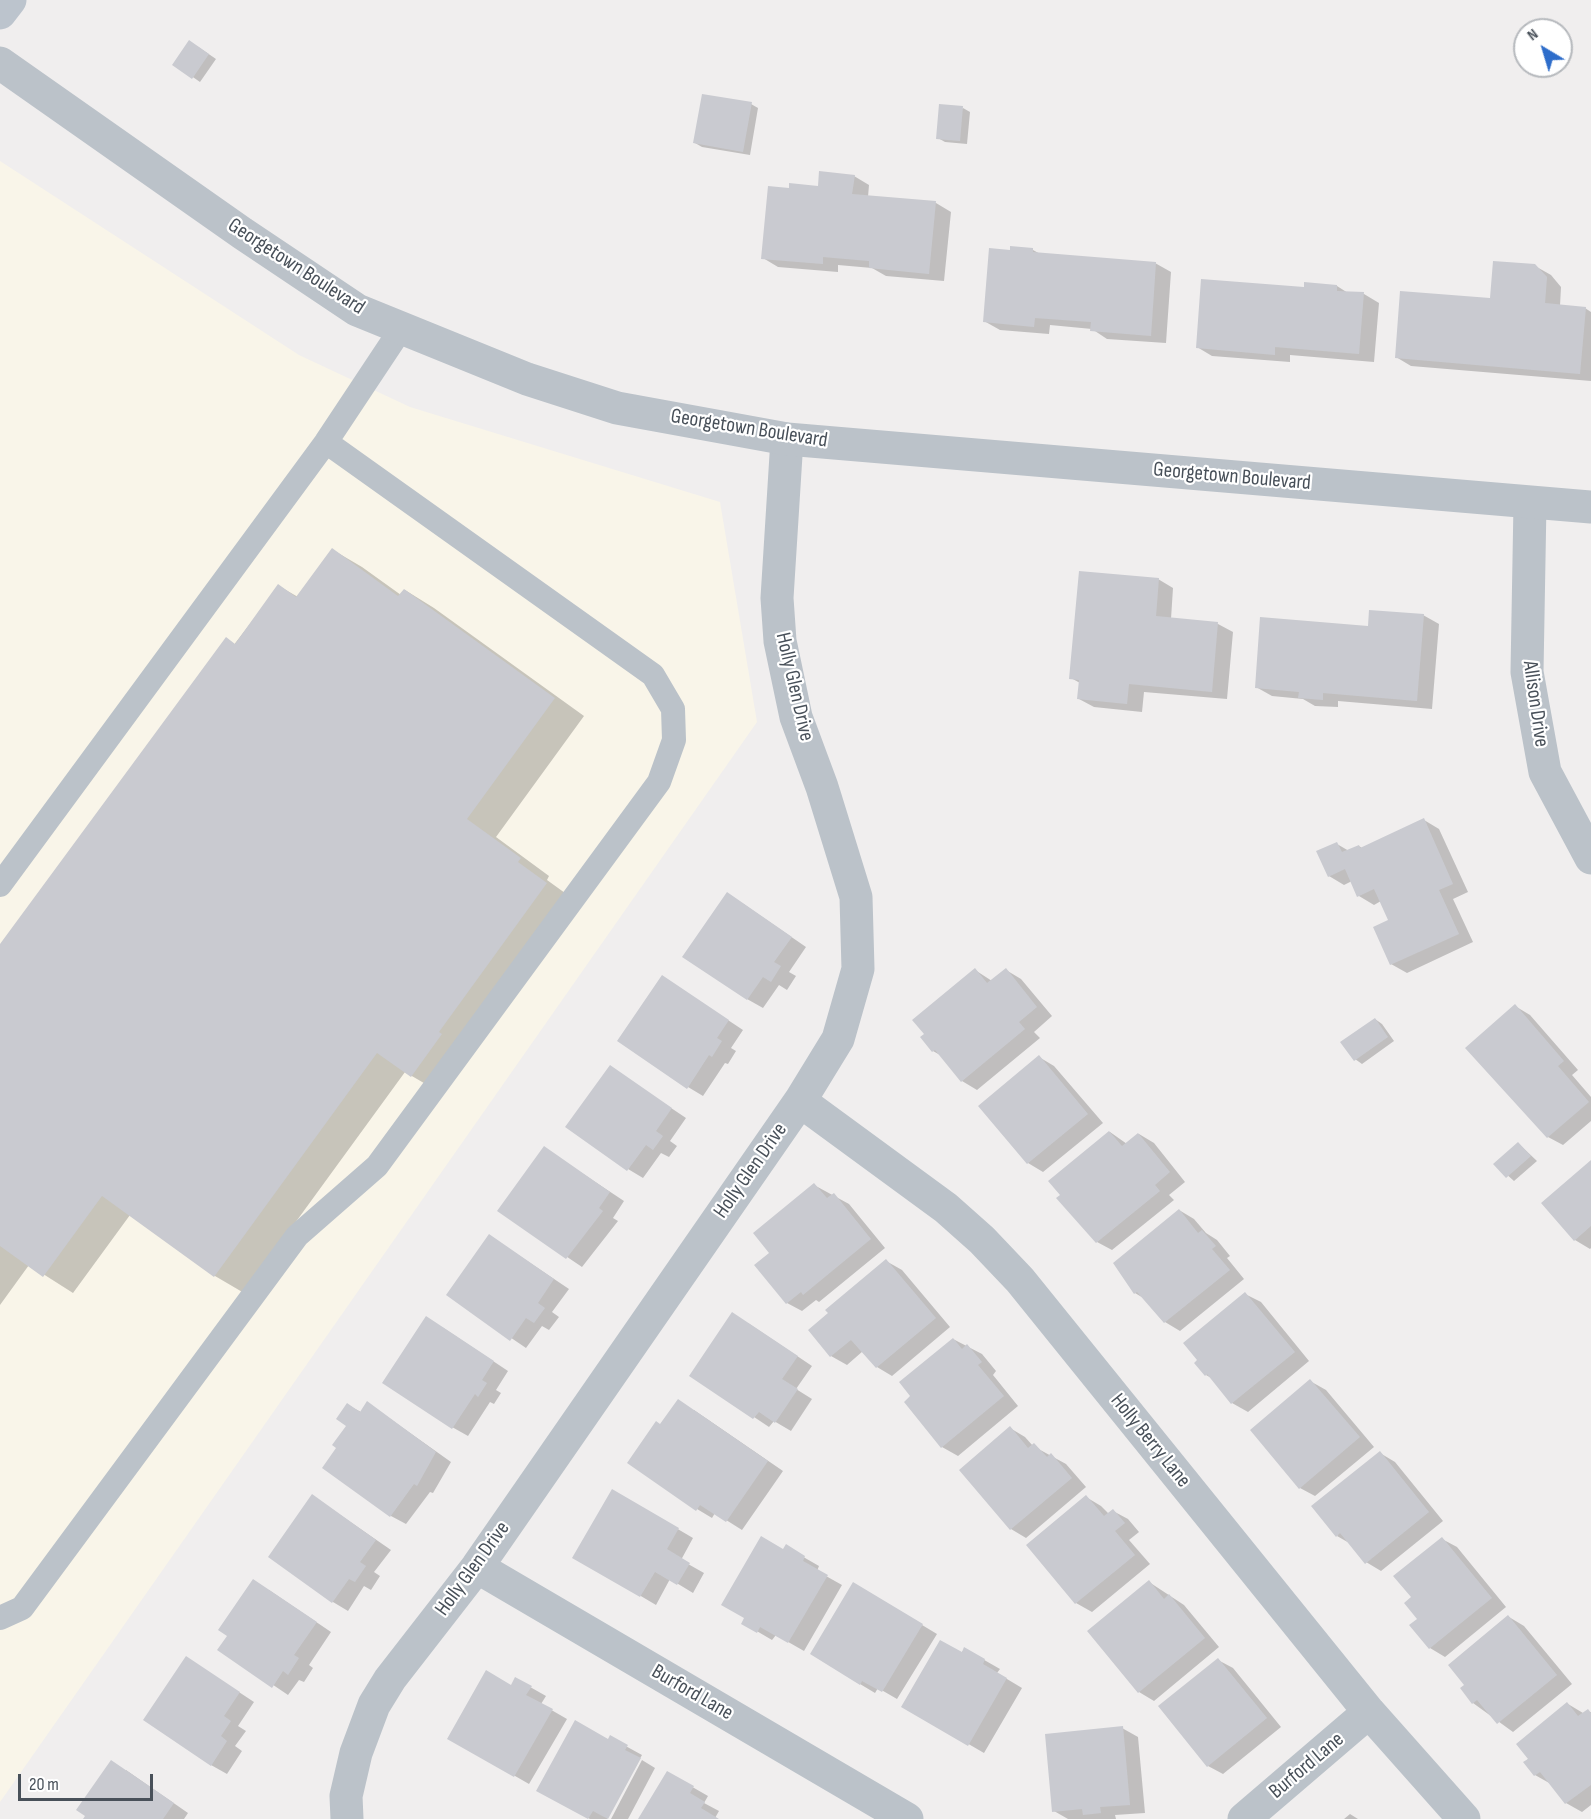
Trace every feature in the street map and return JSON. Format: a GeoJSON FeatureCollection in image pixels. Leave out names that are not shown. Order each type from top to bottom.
{"type":"FeatureCollection","features":[{"type":"Feature","properties":{"kind":"main road"},"geometry":{"type":"LineString","coordinates":[[0,14],[10,0]]}},
{"type":"Feature","properties":{"kind":"street","name":"Georgetown Boulevard"},"geometry":{"type":"LineString","coordinates":[[0,63],[280,259],[357,310],[527,379],[617,408],[787,439],[1591,507]]}},
{"type":"Feature","properties":{"kind":"street","name":"Holly Glen Drive"},"geometry":{"type":"LineString","coordinates":[[347,1819],[346,1796],[356,1753],[374,1705],[390,1679],[477,1567],[800,1101],[838,1038],[858,969],[856,897],[822,787],[796,717],[780,641],[777,598],[787,439]]}},
{"type":"Feature","properties":{"kind":"street","name":"Allison Drive"},"geometry":{"type":"LineString","coordinates":[[1530,502],[1527,672],[1545,772],[1591,858]]}},
{"type":"Feature","properties":{"kind":"street","name":"Holly Berry Lane"},"geometry":{"type":"LineString","coordinates":[[800,1101],[946,1208],[990,1248],[1020,1280],[1370,1712],[1464,1819]]}},
{"type":"Feature","properties":{"kind":"street","name":"Burford Lane"},"geometry":{"type":"LineString","coordinates":[[477,1567],[907,1819]]}},
{"type":"Feature","properties":{"kind":"street","name":"Burford Lane"},"geometry":{"type":"LineString","coordinates":[[1244,1819],[1370,1712]]}},
{"type":"Feature","properties":{"kind":"lane"},"geometry":{"type":"LineString","coordinates":[[0,885],[326,442],[401,329]]}},
{"type":"Feature","properties":{"kind":"lane"},"geometry":{"type":"LineString","coordinates":[[0,1618],[22,1608],[297,1236],[377,1166],[659,782],[674,741],[673,708],[653,675],[326,442]]}},
{"type":"Feature","properties":{"kind":"shaded area"},"geometry":{"type":"Polygon","coordinates":[[[0,161],[299,355],[410,407],[720,502],[757,722],[0,1802],[0,161]]]}},
{"type":"Feature","properties":{"kind":"building"},"geometry":{"type":"Polygon","coordinates":[[[189,40],[209,54],[192,79],[172,65],[189,40]]]}},
{"type":"Feature","properties":{"kind":"building"},"geometry":{"type":"Polygon","coordinates":[[[702,94],[752,102],[743,152],[693,143],[702,94]]]}},
{"type":"Feature","properties":{"kind":"building"},"geometry":{"type":"Polygon","coordinates":[[[939,104],[963,106],[960,141],[936,139],[939,104]]]}},
{"type":"Feature","properties":{"kind":"building"},"geometry":{"type":"Polygon","coordinates":[[[819,171],[855,175],[852,194],[936,201],[929,274],[869,268],[869,261],[823,257],[823,264],[761,259],[768,186],[789,188],[789,183],[818,186],[819,171]]]}},
{"type":"Feature","properties":{"kind":"building"},"geometry":{"type":"Polygon","coordinates":[[[1010,246],[1033,248],[1033,252],[1156,262],[1151,336],[1090,331],[1091,322],[1035,318],[1034,327],[983,322],[989,248],[1010,250],[1010,246]]]}},
{"type":"Feature","properties":{"kind":"building"},"geometry":{"type":"Polygon","coordinates":[[[1493,261],[1535,264],[1547,277],[1545,303],[1586,307],[1580,374],[1395,358],[1400,291],[1490,298],[1493,261]]]}},
{"type":"Feature","properties":{"kind":"building"},"geometry":{"type":"Polygon","coordinates":[[[1201,279],[1304,287],[1304,282],[1337,285],[1337,291],[1364,292],[1359,354],[1275,347],[1275,355],[1196,348],[1201,279]]]}},
{"type":"Feature","properties":{"kind":"building"},"geometry":{"type":"Polygon","coordinates":[[[332,548],[398,596],[404,589],[555,698],[467,819],[521,858],[518,862],[547,883],[439,1032],[442,1034],[411,1077],[377,1053],[214,1277],[102,1196],[43,1277],[0,1246],[0,944],[226,637],[235,644],[278,584],[296,597],[332,548]]]}},
{"type":"Feature","properties":{"kind":"building"},"geometry":{"type":"Polygon","coordinates":[[[1079,571],[1159,578],[1156,616],[1218,622],[1212,692],[1129,684],[1127,704],[1077,699],[1079,680],[1069,679],[1079,571]]]}},
{"type":"Feature","properties":{"kind":"building"},"geometry":{"type":"Polygon","coordinates":[[[1369,610],[1424,614],[1417,701],[1323,693],[1323,700],[1298,698],[1299,692],[1255,688],[1260,617],[1368,626],[1369,610]]]}},
{"type":"Feature","properties":{"kind":"building"},"geometry":{"type":"Polygon","coordinates":[[[1424,818],[1453,884],[1439,890],[1459,934],[1390,965],[1373,927],[1388,920],[1374,889],[1357,897],[1345,869],[1328,877],[1316,851],[1337,842],[1342,852],[1359,845],[1360,848],[1424,818]]]}},
{"type":"Feature","properties":{"kind":"building"},"geometry":{"type":"Polygon","coordinates":[[[727,892],[792,937],[774,962],[781,966],[771,982],[763,977],[747,1000],[682,957],[727,892]]]}},
{"type":"Feature","properties":{"kind":"building"},"geometry":{"type":"Polygon","coordinates":[[[975,968],[987,983],[1006,968],[1037,1007],[1019,1022],[1025,1029],[961,1082],[935,1050],[932,1052],[920,1037],[924,1034],[912,1020],[975,968]]]}},
{"type":"Feature","properties":{"kind":"building"},"geometry":{"type":"Polygon","coordinates":[[[662,975],[729,1020],[717,1038],[722,1041],[712,1057],[709,1055],[687,1089],[617,1041],[662,975]]]}},
{"type":"Feature","properties":{"kind":"building"},"geometry":{"type":"Polygon","coordinates":[[[1515,1004],[1564,1061],[1558,1066],[1589,1102],[1547,1138],[1465,1048],[1515,1004]]]}},
{"type":"Feature","properties":{"kind":"building"},"geometry":{"type":"Polygon","coordinates":[[[1375,1018],[1388,1037],[1354,1061],[1340,1042],[1375,1018]]]}},
{"type":"Feature","properties":{"kind":"building"},"geometry":{"type":"Polygon","coordinates":[[[1039,1055],[1088,1114],[1027,1164],[978,1106],[1039,1055]]]}},
{"type":"Feature","properties":{"kind":"building"},"geometry":{"type":"Polygon","coordinates":[[[610,1065],[672,1108],[656,1131],[663,1136],[653,1150],[646,1145],[627,1171],[565,1127],[610,1065]]]}},
{"type":"Feature","properties":{"kind":"building"},"geometry":{"type":"Polygon","coordinates":[[[1109,1131],[1122,1146],[1138,1133],[1170,1172],[1155,1185],[1160,1191],[1096,1243],[1056,1198],[1060,1195],[1048,1181],[1109,1131]]]}},
{"type":"Feature","properties":{"kind":"building"},"geometry":{"type":"Polygon","coordinates":[[[1518,1142],[1531,1156],[1506,1178],[1493,1164],[1518,1142]]]}},
{"type":"Feature","properties":{"kind":"building"},"geometry":{"type":"Polygon","coordinates":[[[544,1146],[610,1192],[599,1208],[603,1211],[566,1259],[497,1211],[544,1146]]]}},
{"type":"Feature","properties":{"kind":"building"},"geometry":{"type":"Polygon","coordinates":[[[1591,1160],[1591,1226],[1574,1241],[1541,1203],[1591,1160]]]}},
{"type":"Feature","properties":{"kind":"building"},"geometry":{"type":"Polygon","coordinates":[[[814,1183],[827,1198],[834,1193],[871,1239],[803,1295],[801,1292],[786,1304],[754,1265],[769,1253],[753,1233],[814,1183]]]}},
{"type":"Feature","properties":{"kind":"building"},"geometry":{"type":"Polygon","coordinates":[[[1179,1209],[1198,1233],[1202,1230],[1216,1246],[1212,1249],[1230,1270],[1164,1323],[1137,1292],[1134,1294],[1113,1263],[1179,1209]]]}},
{"type":"Feature","properties":{"kind":"building"},"geometry":{"type":"Polygon","coordinates":[[[489,1234],[554,1279],[538,1303],[545,1308],[534,1323],[526,1318],[510,1341],[446,1295],[489,1234]]]}},
{"type":"Feature","properties":{"kind":"building"},"geometry":{"type":"Polygon","coordinates":[[[886,1259],[936,1318],[876,1368],[851,1340],[830,1357],[808,1330],[828,1313],[825,1310],[886,1259]]]}},
{"type":"Feature","properties":{"kind":"building"},"geometry":{"type":"Polygon","coordinates":[[[1245,1292],[1295,1352],[1231,1404],[1207,1374],[1205,1376],[1194,1363],[1197,1360],[1183,1343],[1245,1292]]]}},
{"type":"Feature","properties":{"kind":"building"},"geometry":{"type":"Polygon","coordinates":[[[732,1312],[798,1356],[782,1379],[798,1389],[775,1423],[759,1412],[753,1419],[689,1376],[732,1312]]]}},
{"type":"Feature","properties":{"kind":"building"},"geometry":{"type":"Polygon","coordinates":[[[426,1316],[494,1361],[482,1380],[487,1383],[478,1397],[475,1394],[452,1429],[382,1383],[426,1316]]]}},
{"type":"Feature","properties":{"kind":"building"},"geometry":{"type":"Polygon","coordinates":[[[953,1338],[962,1349],[967,1344],[982,1362],[978,1365],[1004,1396],[941,1448],[904,1402],[910,1396],[899,1382],[953,1338]]]}},
{"type":"Feature","properties":{"kind":"building"},"geometry":{"type":"Polygon","coordinates":[[[1310,1379],[1360,1437],[1299,1489],[1250,1430],[1310,1379]]]}},
{"type":"Feature","properties":{"kind":"building"},"geometry":{"type":"Polygon","coordinates":[[[678,1399],[768,1461],[726,1522],[700,1505],[696,1511],[627,1463],[656,1421],[660,1424],[678,1399]]]}},
{"type":"Feature","properties":{"kind":"building"},"geometry":{"type":"Polygon","coordinates":[[[367,1401],[436,1452],[417,1486],[414,1484],[390,1517],[322,1468],[336,1448],[332,1445],[346,1426],[336,1419],[347,1403],[360,1412],[367,1401]]]}},
{"type":"Feature","properties":{"kind":"building"},"geometry":{"type":"Polygon","coordinates":[[[1010,1426],[1028,1448],[1034,1443],[1047,1457],[1051,1453],[1072,1478],[1010,1530],[959,1470],[1010,1426]]]}},
{"type":"Feature","properties":{"kind":"building"},"geometry":{"type":"Polygon","coordinates":[[[1380,1451],[1429,1512],[1365,1564],[1340,1533],[1336,1537],[1311,1506],[1380,1451]]]}},
{"type":"Feature","properties":{"kind":"building"},"geometry":{"type":"Polygon","coordinates":[[[612,1489],[679,1528],[667,1549],[690,1563],[677,1585],[655,1572],[640,1597],[572,1558],[612,1489]]]}},
{"type":"Feature","properties":{"kind":"building"},"geometry":{"type":"Polygon","coordinates":[[[312,1494],[376,1540],[360,1562],[366,1566],[355,1582],[349,1579],[332,1603],[268,1557],[312,1494]]]}},
{"type":"Feature","properties":{"kind":"building"},"geometry":{"type":"Polygon","coordinates":[[[1086,1495],[1104,1516],[1113,1509],[1125,1523],[1115,1531],[1135,1555],[1075,1604],[1026,1545],[1086,1495]]]}},
{"type":"Feature","properties":{"kind":"building"},"geometry":{"type":"Polygon","coordinates":[[[761,1536],[783,1549],[786,1544],[805,1556],[803,1561],[828,1575],[788,1643],[760,1627],[757,1633],[741,1624],[744,1618],[721,1605],[761,1536]]]}},
{"type":"Feature","properties":{"kind":"building"},"geometry":{"type":"Polygon","coordinates":[[[1442,1537],[1492,1598],[1429,1649],[1409,1625],[1417,1619],[1404,1603],[1411,1597],[1393,1576],[1442,1537]]]}},
{"type":"Feature","properties":{"kind":"building"},"geometry":{"type":"Polygon","coordinates":[[[253,1579],[317,1622],[294,1655],[299,1658],[288,1675],[283,1671],[272,1688],[217,1650],[227,1636],[218,1630],[253,1579]]]}},
{"type":"Feature","properties":{"kind":"building"},"geometry":{"type":"Polygon","coordinates":[[[1149,1580],[1164,1599],[1169,1594],[1205,1638],[1138,1693],[1087,1631],[1149,1580]]]}},
{"type":"Feature","properties":{"kind":"building"},"geometry":{"type":"Polygon","coordinates":[[[853,1582],[923,1624],[882,1692],[862,1681],[860,1685],[810,1654],[853,1582]]]}},
{"type":"Feature","properties":{"kind":"building"},"geometry":{"type":"Polygon","coordinates":[[[1508,1615],[1557,1675],[1497,1724],[1477,1700],[1472,1704],[1460,1688],[1464,1685],[1448,1665],[1508,1615]]]}},
{"type":"Feature","properties":{"kind":"building"},"geometry":{"type":"Polygon","coordinates":[[[940,1640],[962,1652],[964,1647],[985,1659],[983,1664],[1007,1678],[968,1746],[901,1707],[940,1640]]]}},
{"type":"Feature","properties":{"kind":"building"},"geometry":{"type":"Polygon","coordinates":[[[186,1656],[240,1692],[224,1716],[231,1721],[221,1736],[227,1741],[211,1766],[143,1720],[186,1656]]]}},
{"type":"Feature","properties":{"kind":"building"},"geometry":{"type":"Polygon","coordinates":[[[1218,1658],[1267,1718],[1207,1767],[1158,1706],[1218,1658]]]}},
{"type":"Feature","properties":{"kind":"building"},"geometry":{"type":"Polygon","coordinates":[[[486,1670],[511,1685],[515,1677],[532,1686],[526,1695],[553,1709],[514,1777],[447,1739],[486,1670]]]}},
{"type":"Feature","properties":{"kind":"building"},"geometry":{"type":"Polygon","coordinates":[[[1567,1702],[1578,1716],[1588,1709],[1591,1713],[1591,1785],[1565,1804],[1540,1772],[1534,1776],[1523,1762],[1528,1759],[1516,1744],[1567,1702]]]}},
{"type":"Feature","properties":{"kind":"building"},"geometry":{"type":"Polygon","coordinates":[[[575,1720],[608,1739],[610,1735],[628,1745],[625,1750],[641,1758],[608,1819],[593,1811],[588,1819],[536,1791],[575,1720]]]}},
{"type":"Feature","properties":{"kind":"building"},"geometry":{"type":"Polygon","coordinates":[[[1123,1726],[1130,1805],[1100,1807],[1101,1813],[1083,1815],[1082,1809],[1052,1812],[1045,1734],[1123,1726]]]}},
{"type":"Feature","properties":{"kind":"building"},"geometry":{"type":"Polygon","coordinates":[[[111,1760],[174,1803],[163,1819],[83,1819],[85,1816],[76,1810],[111,1760]]]}},
{"type":"Feature","properties":{"kind":"building"},"geometry":{"type":"Polygon","coordinates":[[[667,1771],[694,1786],[690,1793],[705,1802],[701,1808],[719,1819],[638,1819],[667,1771]]]}}]}
